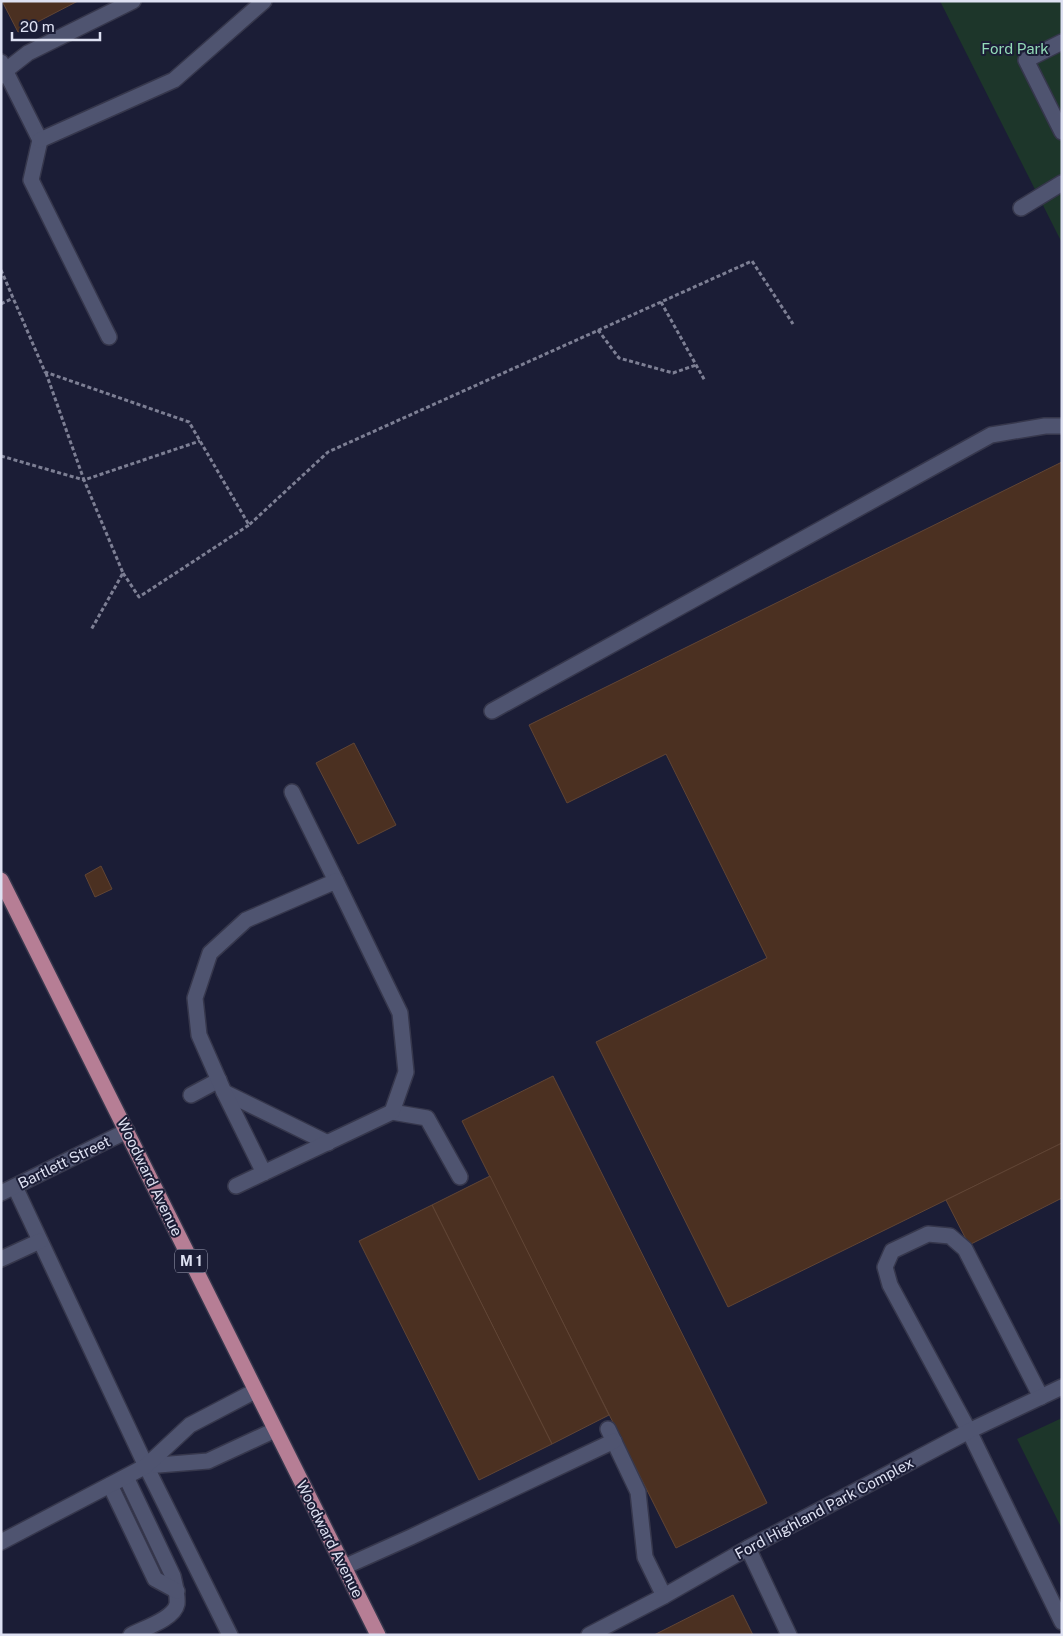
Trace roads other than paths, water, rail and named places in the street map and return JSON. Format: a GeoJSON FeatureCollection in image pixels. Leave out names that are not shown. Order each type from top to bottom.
{"type":"FeatureCollection","features":[{"type":"Feature","properties":{"kind":"main road","name":"Woodward Avenue"},"geometry":{"type":"LineString","coordinates":[[1,880],[378,1635]]}},
{"type":"Feature","properties":{"kind":"street"},"geometry":{"type":"LineString","coordinates":[[109,337],[31,180],[40,140],[3,70],[28,53],[133,1]]}},
{"type":"Feature","properties":{"kind":"street"},"geometry":{"type":"LineString","coordinates":[[40,140],[174,80],[264,1]]}},
{"type":"Feature","properties":{"kind":"street"},"geometry":{"type":"LineString","coordinates":[[1062,42],[1026,60],[1062,132]]}},
{"type":"Feature","properties":{"kind":"street"},"geometry":{"type":"LineString","coordinates":[[1021,208],[1062,183]]}},
{"type":"Feature","properties":{"kind":"street"},"geometry":{"type":"LineString","coordinates":[[492,712],[991,435],[1045,426],[1062,426]]}},
{"type":"Feature","properties":{"kind":"street"},"geometry":{"type":"LineString","coordinates":[[292,792],[400,1014],[406,1072],[392,1112]]}},
{"type":"Feature","properties":{"kind":"street"},"geometry":{"type":"LineString","coordinates":[[264,1173],[199,1035],[195,998],[210,953],[246,920],[336,881]]}},
{"type":"Feature","properties":{"kind":"street"},"geometry":{"type":"LineString","coordinates":[[191,1095],[222,1086],[328,1143]]}},
{"type":"Feature","properties":{"kind":"street"},"geometry":{"type":"LineString","coordinates":[[236,1186],[392,1112],[427,1118],[460,1177]]}},
{"type":"Feature","properties":{"kind":"street","name":"Bartlett Street"},"geometry":{"type":"LineString","coordinates":[[8,1190],[127,1131]]}},
{"type":"Feature","properties":{"kind":"street"},"geometry":{"type":"LineString","coordinates":[[8,1190],[40,1241],[146,1466],[230,1635]]}},
{"type":"Feature","properties":{"kind":"street"},"geometry":{"type":"LineString","coordinates":[[1041,1398],[964,1249],[950,1236],[928,1234],[892,1251],[885,1267],[890,1285],[969,1432],[1062,1622]]}},
{"type":"Feature","properties":{"kind":"street"},"geometry":{"type":"LineString","coordinates":[[1,1259],[40,1241]]}},
{"type":"Feature","properties":{"kind":"street","name":"Ford Highland Park Complex"},"geometry":{"type":"LineString","coordinates":[[590,1635],[664,1596],[748,1548],[969,1432],[1062,1388]]}},
{"type":"Feature","properties":{"kind":"street"},"geometry":{"type":"LineString","coordinates":[[1,1542],[146,1466],[190,1425],[255,1391]]}},
{"type":"Feature","properties":{"kind":"street"},"geometry":{"type":"LineString","coordinates":[[146,1466],[208,1461],[275,1430]]}},
{"type":"Feature","properties":{"kind":"street"},"geometry":{"type":"LineString","coordinates":[[344,1567],[411,1537],[611,1435],[638,1492],[645,1557],[664,1596]]}},
{"type":"Feature","properties":{"kind":"street"},"geometry":{"type":"LineString","coordinates":[[126,1477],[173,1576],[177,1591],[177,1605],[169,1616],[131,1635]]}},
{"type":"Feature","properties":{"kind":"street"},"geometry":{"type":"LineString","coordinates":[[110,1485],[155,1579],[177,1591]]}},
{"type":"Feature","properties":{"kind":"street"},"geometry":{"type":"LineString","coordinates":[[748,1548],[788,1635]]}},
{"type":"Feature","properties":{"kind":"park label","name":"Ford Park"},"geometry":{"type":"Point","coordinates":[1015,48]}}]}
